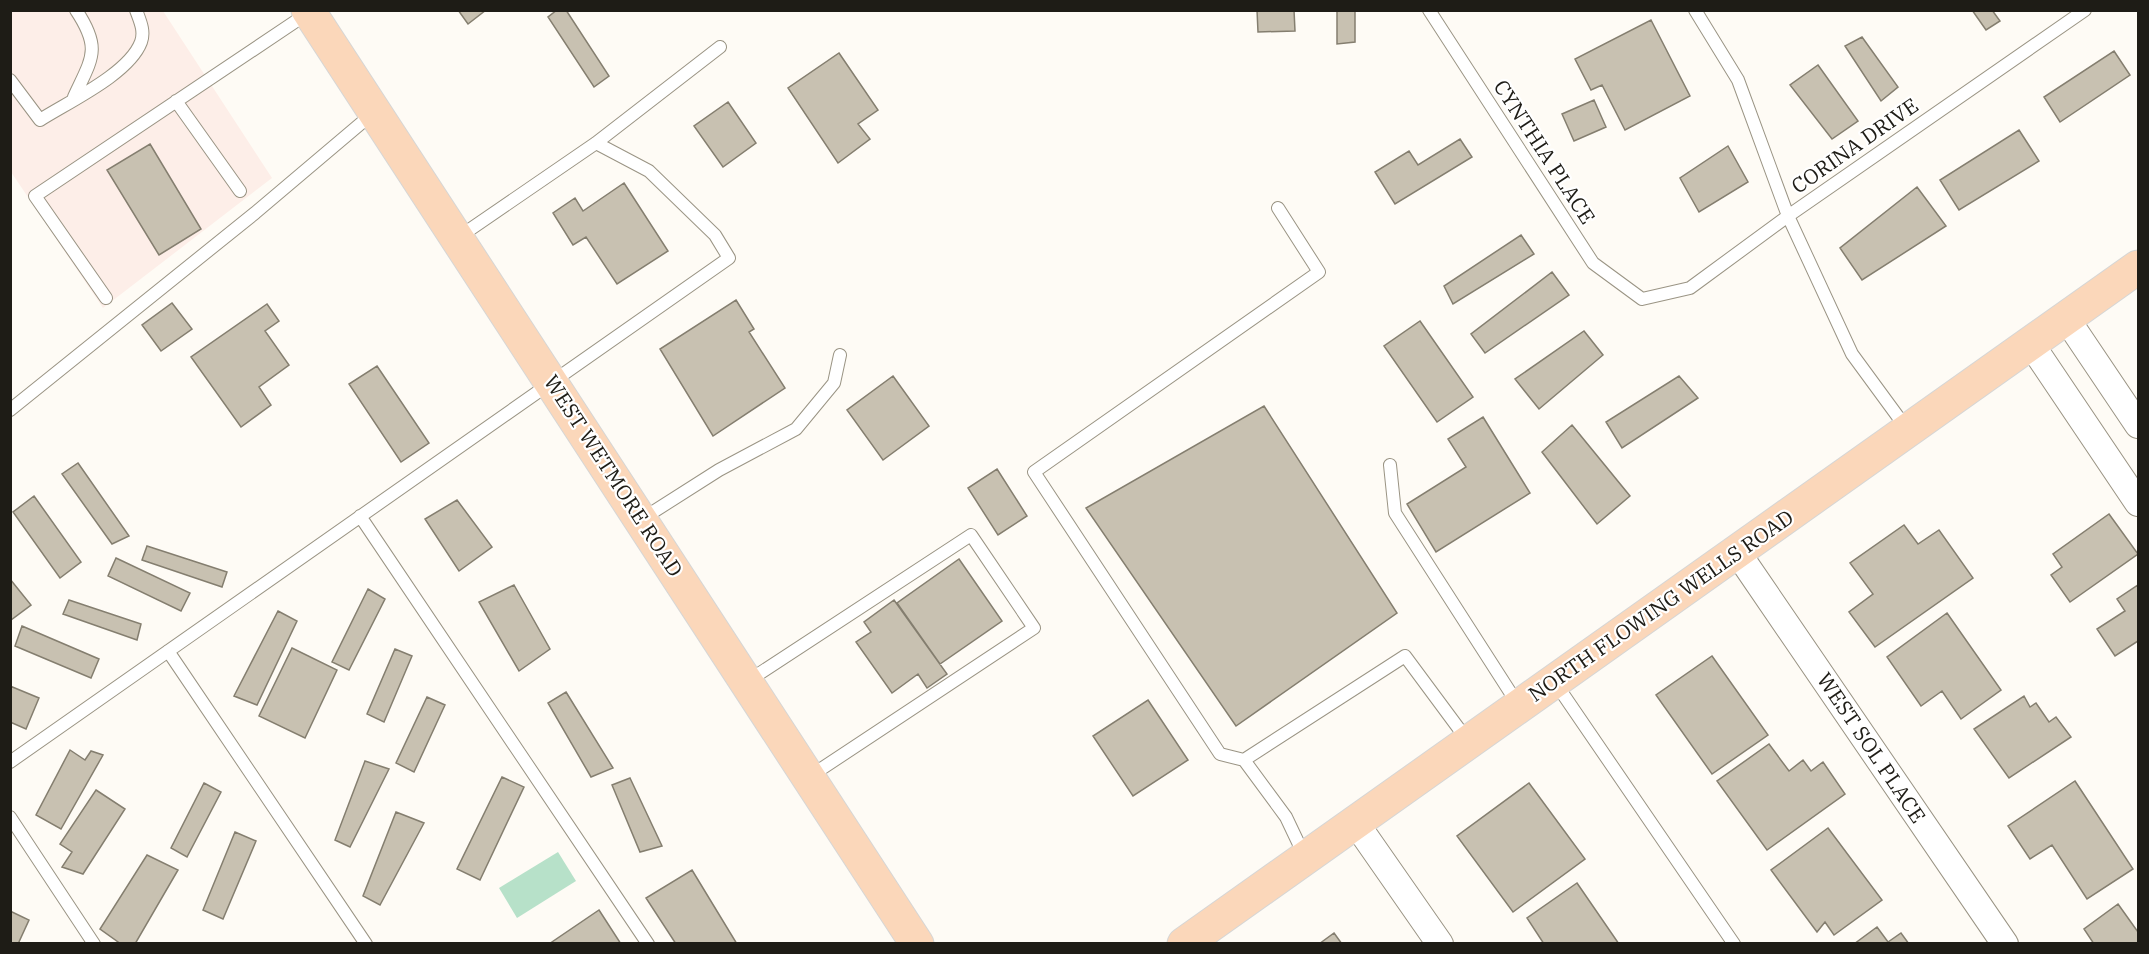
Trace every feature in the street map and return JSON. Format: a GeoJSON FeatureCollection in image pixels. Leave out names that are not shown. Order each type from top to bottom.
{"type":"FeatureCollection","features":[{"type":"Feature","properties":{"kind":"main road","name":"WEST WETMORE ROAD"},"geometry":{"type":"LineString","coordinates":[[308,11],[376,111],[917,944]]}},
{"type":"Feature","properties":{"kind":"main road","name":"NORTH FLOWING WELLS ROAD"},"geometry":{"type":"LineString","coordinates":[[1184,944],[2139,267]]}},
{"type":"Feature","properties":{"kind":"street"},"geometry":{"type":"LineString","coordinates":[[2066,318],[2139,425]]}},
{"type":"Feature","properties":{"kind":"street"},"geometry":{"type":"LineString","coordinates":[[2031,344],[2139,503]]}},
{"type":"Feature","properties":{"kind":"street","name":"WEST SOL PLACE"},"geometry":{"type":"LineString","coordinates":[[1737,552],[2005,944]]}},
{"type":"Feature","properties":{"kind":"street"},"geometry":{"type":"LineString","coordinates":[[1355,822],[1440,944]]}},
{"type":"Feature","properties":{"kind":"lane"},"geometry":{"type":"LineString","coordinates":[[74,98],[94,52],[92,38],[76,10]]}},
{"type":"Feature","properties":{"kind":"lane"},"geometry":{"type":"LineString","coordinates":[[10,80],[40,120],[108,78],[135,54],[142,40],[143,27],[136,10]]}},
{"type":"Feature","properties":{"kind":"lane","name":"CYNTHIA PLACE"},"geometry":{"type":"LineString","coordinates":[[1430,10],[1593,263],[1642,299]]}},
{"type":"Feature","properties":{"kind":"lane"},"geometry":{"type":"LineString","coordinates":[[1695,10],[1738,80],[1788,216],[1852,354],[1907,430]]}},
{"type":"Feature","properties":{"kind":"lane","name":"CORINA DRIVE"},"geometry":{"type":"LineString","coordinates":[[1642,299],[1690,288],[1788,216],[2085,10]]}},
{"type":"Feature","properties":{"kind":"lane"},"geometry":{"type":"LineString","coordinates":[[106,298],[35,196],[308,11]]}},
{"type":"Feature","properties":{"kind":"lane"},"geometry":{"type":"LineString","coordinates":[[458,237],[596,143],[720,47]]}},
{"type":"Feature","properties":{"kind":"lane"},"geometry":{"type":"LineString","coordinates":[[176,101],[240,191]]}},
{"type":"Feature","properties":{"kind":"lane"},"geometry":{"type":"LineString","coordinates":[[10,410],[376,111]]}},
{"type":"Feature","properties":{"kind":"lane"},"geometry":{"type":"LineString","coordinates":[[10,762],[729,258],[715,235],[649,171],[596,143]]}},
{"type":"Feature","properties":{"kind":"lane"},"geometry":{"type":"LineString","coordinates":[[1278,208],[1319,272],[1034,472],[1220,754],[1244,760],[1286,817],[1306,858]]}},
{"type":"Feature","properties":{"kind":"lane"},"geometry":{"type":"LineString","coordinates":[[641,520],[719,470],[796,429],[834,383],[840,356]]}},
{"type":"Feature","properties":{"kind":"lane"},"geometry":{"type":"LineString","coordinates":[[1390,465],[1395,513],[1519,707]]}},
{"type":"Feature","properties":{"kind":"lane"},"geometry":{"type":"LineString","coordinates":[[360,516],[648,944]]}},
{"type":"Feature","properties":{"kind":"lane"},"geometry":{"type":"LineString","coordinates":[[747,682],[971,535],[1034,628],[808,777]]}},
{"type":"Feature","properties":{"kind":"lane"},"geometry":{"type":"LineString","coordinates":[[168,651],[366,944]]}},
{"type":"Feature","properties":{"kind":"lane"},"geometry":{"type":"LineString","coordinates":[[1244,760],[1405,656],[1468,742]]}},
{"type":"Feature","properties":{"kind":"lane"},"geometry":{"type":"LineString","coordinates":[[1554,680],[1734,944]]}},
{"type":"Feature","properties":{"kind":"lane"},"geometry":{"type":"LineString","coordinates":[[10,817],[94,944]]}},
{"type":"Feature","properties":{"kind":"shaded area"},"geometry":{"type":"Polygon","coordinates":[[[10,11],[163,11],[272,178],[103,308],[11,172],[10,11]]]}},
{"type":"Feature","properties":{"kind":"green space"},"geometry":{"type":"Polygon","coordinates":[[[558,852],[576,881],[517,918],[499,888],[558,852]]]}},
{"type":"Feature","properties":{"kind":"building"},"geometry":{"type":"Polygon","coordinates":[[[458,10],[486,10],[468,24],[458,10]]]}},
{"type":"Feature","properties":{"kind":"building"},"geometry":{"type":"Polygon","coordinates":[[[557,10],[566,10],[609,76],[594,87],[548,17],[557,10]]]}},
{"type":"Feature","properties":{"kind":"building"},"geometry":{"type":"Polygon","coordinates":[[[1257,10],[1294,10],[1295,31],[1258,32],[1257,10]]]}},
{"type":"Feature","properties":{"kind":"building"},"geometry":{"type":"Polygon","coordinates":[[[1337,10],[1355,10],[1355,42],[1337,44],[1337,10]]]}},
{"type":"Feature","properties":{"kind":"building"},"geometry":{"type":"Polygon","coordinates":[[[1972,10],[1992,10],[2000,21],[1986,30],[1972,10]]]}},
{"type":"Feature","properties":{"kind":"building"},"geometry":{"type":"Polygon","coordinates":[[[1651,20],[1690,96],[1625,130],[1602,85],[1591,90],[1575,59],[1651,20]]]}},
{"type":"Feature","properties":{"kind":"building"},"geometry":{"type":"Polygon","coordinates":[[[1862,37],[1898,87],[1881,101],[1845,46],[1862,37]]]}},
{"type":"Feature","properties":{"kind":"building"},"geometry":{"type":"Polygon","coordinates":[[[2114,51],[2130,75],[2060,122],[2044,97],[2114,51]]]}},
{"type":"Feature","properties":{"kind":"building"},"geometry":{"type":"Polygon","coordinates":[[[839,53],[878,110],[858,124],[870,139],[838,163],[788,88],[839,53]]]}},
{"type":"Feature","properties":{"kind":"building"},"geometry":{"type":"Polygon","coordinates":[[[1818,65],[1858,121],[1832,139],[1790,85],[1818,65]]]}},
{"type":"Feature","properties":{"kind":"building"},"geometry":{"type":"Polygon","coordinates":[[[1594,100],[1606,127],[1574,141],[1562,114],[1594,100]]]}},
{"type":"Feature","properties":{"kind":"building"},"geometry":{"type":"Polygon","coordinates":[[[728,102],[756,143],[723,167],[694,126],[728,102]]]}},
{"type":"Feature","properties":{"kind":"building"},"geometry":{"type":"Polygon","coordinates":[[[2019,130],[2039,161],[1959,210],[1940,180],[2019,130]]]}},
{"type":"Feature","properties":{"kind":"building"},"geometry":{"type":"Polygon","coordinates":[[[1460,139],[1472,157],[1395,204],[1375,172],[1409,151],[1418,165],[1460,139]]]}},
{"type":"Feature","properties":{"kind":"building"},"geometry":{"type":"Polygon","coordinates":[[[150,144],[201,229],[159,255],[107,170],[150,144]]]}},
{"type":"Feature","properties":{"kind":"building"},"geometry":{"type":"Polygon","coordinates":[[[1728,146],[1748,182],[1699,212],[1680,178],[1728,146]]]}},
{"type":"Feature","properties":{"kind":"building"},"geometry":{"type":"Polygon","coordinates":[[[624,183],[668,251],[617,284],[586,237],[573,245],[553,213],[575,198],[583,211],[624,183]]]}},
{"type":"Feature","properties":{"kind":"building"},"geometry":{"type":"Polygon","coordinates":[[[1917,187],[1946,226],[1862,280],[1840,248],[1917,187]]]}},
{"type":"Feature","properties":{"kind":"building"},"geometry":{"type":"Polygon","coordinates":[[[1521,235],[1534,254],[1453,304],[1444,286],[1521,235]]]}},
{"type":"Feature","properties":{"kind":"building"},"geometry":{"type":"Polygon","coordinates":[[[1552,272],[1569,295],[1485,353],[1471,334],[1552,272]]]}},
{"type":"Feature","properties":{"kind":"building"},"geometry":{"type":"Polygon","coordinates":[[[736,300],[754,329],[749,332],[785,388],[713,436],[660,349],[736,300]]]}},
{"type":"Feature","properties":{"kind":"building"},"geometry":{"type":"Polygon","coordinates":[[[172,303],[192,329],[161,351],[142,325],[172,303]]]}},
{"type":"Feature","properties":{"kind":"building"},"geometry":{"type":"Polygon","coordinates":[[[267,304],[279,321],[265,331],[289,365],[259,387],[271,405],[241,427],[191,357],[267,304]]]}},
{"type":"Feature","properties":{"kind":"building"},"geometry":{"type":"Polygon","coordinates":[[[1420,321],[1473,397],[1437,422],[1384,346],[1420,321]]]}},
{"type":"Feature","properties":{"kind":"building"},"geometry":{"type":"Polygon","coordinates":[[[1584,331],[1603,355],[1539,409],[1515,379],[1584,331]]]}},
{"type":"Feature","properties":{"kind":"building"},"geometry":{"type":"Polygon","coordinates":[[[377,366],[429,443],[401,462],[349,384],[377,366]]]}},
{"type":"Feature","properties":{"kind":"building"},"geometry":{"type":"Polygon","coordinates":[[[893,376],[929,426],[883,460],[847,410],[893,376]]]}},
{"type":"Feature","properties":{"kind":"building"},"geometry":{"type":"Polygon","coordinates":[[[1679,376],[1698,398],[1622,448],[1606,422],[1679,376]]]}},
{"type":"Feature","properties":{"kind":"building"},"geometry":{"type":"Polygon","coordinates":[[[1264,406],[1397,613],[1236,726],[1086,508],[1264,406]]]}},
{"type":"Feature","properties":{"kind":"building"},"geometry":{"type":"Polygon","coordinates":[[[1483,417],[1530,493],[1436,552],[1407,504],[1466,467],[1448,439],[1483,417]]]}},
{"type":"Feature","properties":{"kind":"building"},"geometry":{"type":"Polygon","coordinates":[[[1572,425],[1630,496],[1597,524],[1542,452],[1572,425]]]}},
{"type":"Feature","properties":{"kind":"building"},"geometry":{"type":"Polygon","coordinates":[[[78,463],[129,536],[112,544],[62,474],[78,463]]]}},
{"type":"Feature","properties":{"kind":"building"},"geometry":{"type":"Polygon","coordinates":[[[997,469],[1027,516],[998,535],[968,488],[997,469]]]}},
{"type":"Feature","properties":{"kind":"building"},"geometry":{"type":"Polygon","coordinates":[[[34,496],[81,562],[60,578],[13,512],[34,496]]]}},
{"type":"Feature","properties":{"kind":"building"},"geometry":{"type":"Polygon","coordinates":[[[457,500],[492,547],[459,571],[425,519],[457,500]]]}},
{"type":"Feature","properties":{"kind":"building"},"geometry":{"type":"Polygon","coordinates":[[[2109,514],[2138,554],[2070,602],[2051,575],[2062,567],[2053,554],[2109,514]]]}},
{"type":"Feature","properties":{"kind":"building"},"geometry":{"type":"Polygon","coordinates":[[[1904,525],[1918,544],[1939,530],[1973,578],[1875,647],[1849,612],[1873,594],[1850,563],[1904,525]]]}},
{"type":"Feature","properties":{"kind":"building"},"geometry":{"type":"Polygon","coordinates":[[[147,546],[227,572],[222,587],[142,560],[147,546]]]}},
{"type":"Feature","properties":{"kind":"building"},"geometry":{"type":"Polygon","coordinates":[[[116,558],[190,593],[181,611],[108,576],[116,558]]]}},
{"type":"Feature","properties":{"kind":"building"},"geometry":{"type":"Polygon","coordinates":[[[959,559],[1002,621],[940,664],[897,603],[959,559]]]}},
{"type":"Feature","properties":{"kind":"building"},"geometry":{"type":"Polygon","coordinates":[[[10,579],[31,605],[11,620],[10,619],[10,579]]]}},
{"type":"Feature","properties":{"kind":"building"},"geometry":{"type":"Polygon","coordinates":[[[514,585],[550,649],[519,671],[479,602],[514,585]]]}},
{"type":"Feature","properties":{"kind":"building"},"geometry":{"type":"Polygon","coordinates":[[[2138,585],[2138,641],[2115,656],[2097,629],[2125,611],[2117,599],[2138,585]]]}},
{"type":"Feature","properties":{"kind":"building"},"geometry":{"type":"Polygon","coordinates":[[[368,589],[385,599],[349,670],[332,662],[368,589]]]}},
{"type":"Feature","properties":{"kind":"building"},"geometry":{"type":"Polygon","coordinates":[[[69,600],[141,624],[137,640],[63,614],[69,600]]]}},
{"type":"Feature","properties":{"kind":"building"},"geometry":{"type":"Polygon","coordinates":[[[894,600],[947,674],[927,688],[918,674],[892,693],[856,642],[871,632],[864,622],[894,600]]]}},
{"type":"Feature","properties":{"kind":"building"},"geometry":{"type":"Polygon","coordinates":[[[278,611],[297,621],[257,705],[234,696],[278,611]]]}},
{"type":"Feature","properties":{"kind":"building"},"geometry":{"type":"Polygon","coordinates":[[[1947,613],[2001,690],[1961,719],[1942,691],[1921,706],[1887,657],[1947,613]]]}},
{"type":"Feature","properties":{"kind":"building"},"geometry":{"type":"Polygon","coordinates":[[[22,626],[99,659],[91,678],[15,646],[22,626]]]}},
{"type":"Feature","properties":{"kind":"building"},"geometry":{"type":"Polygon","coordinates":[[[292,648],[337,670],[305,738],[259,716],[292,648]]]}},
{"type":"Feature","properties":{"kind":"building"},"geometry":{"type":"Polygon","coordinates":[[[395,649],[412,656],[384,722],[367,714],[395,649]]]}},
{"type":"Feature","properties":{"kind":"building"},"geometry":{"type":"Polygon","coordinates":[[[1712,656],[1768,735],[1712,774],[1656,695],[1712,656]]]}},
{"type":"Feature","properties":{"kind":"building"},"geometry":{"type":"Polygon","coordinates":[[[10,686],[39,698],[26,729],[10,722],[10,686]]]}},
{"type":"Feature","properties":{"kind":"building"},"geometry":{"type":"Polygon","coordinates":[[[566,692],[613,768],[591,777],[548,703],[566,692]]]}},
{"type":"Feature","properties":{"kind":"building"},"geometry":{"type":"Polygon","coordinates":[[[2024,696],[2030,707],[2036,703],[2049,722],[2056,717],[2071,737],[2009,778],[1974,729],[2024,696]]]}},
{"type":"Feature","properties":{"kind":"building"},"geometry":{"type":"Polygon","coordinates":[[[427,697],[445,705],[414,772],[396,763],[427,697]]]}},
{"type":"Feature","properties":{"kind":"building"},"geometry":{"type":"Polygon","coordinates":[[[1148,700],[1188,760],[1133,796],[1093,736],[1148,700]]]}},
{"type":"Feature","properties":{"kind":"building"},"geometry":{"type":"Polygon","coordinates":[[[1769,744],[1789,771],[1803,760],[1811,771],[1823,762],[1845,794],[1767,850],[1717,781],[1769,744]]]}},
{"type":"Feature","properties":{"kind":"building"},"geometry":{"type":"Polygon","coordinates":[[[70,750],[85,760],[91,751],[103,755],[61,829],[36,815],[70,750]]]}},
{"type":"Feature","properties":{"kind":"building"},"geometry":{"type":"Polygon","coordinates":[[[365,761],[389,769],[350,847],[335,840],[365,761]]]}},
{"type":"Feature","properties":{"kind":"building"},"geometry":{"type":"Polygon","coordinates":[[[502,777],[524,787],[480,880],[457,869],[502,777]]]}},
{"type":"Feature","properties":{"kind":"building"},"geometry":{"type":"Polygon","coordinates":[[[630,778],[662,846],[640,852],[612,785],[630,778]]]}},
{"type":"Feature","properties":{"kind":"building"},"geometry":{"type":"Polygon","coordinates":[[[2075,781],[2133,869],[2087,899],[2052,845],[2030,859],[2008,826],[2075,781]]]}},
{"type":"Feature","properties":{"kind":"building"},"geometry":{"type":"Polygon","coordinates":[[[204,783],[221,792],[187,857],[171,848],[204,783]]]}},
{"type":"Feature","properties":{"kind":"building"},"geometry":{"type":"Polygon","coordinates":[[[1529,783],[1585,859],[1513,912],[1457,836],[1529,783]]]}},
{"type":"Feature","properties":{"kind":"building"},"geometry":{"type":"Polygon","coordinates":[[[96,790],[125,809],[83,874],[62,867],[72,852],[60,844],[96,790]]]}},
{"type":"Feature","properties":{"kind":"building"},"geometry":{"type":"Polygon","coordinates":[[[396,812],[424,823],[380,905],[363,896],[396,812]]]}},
{"type":"Feature","properties":{"kind":"building"},"geometry":{"type":"Polygon","coordinates":[[[1828,828],[1882,900],[1834,935],[1825,922],[1817,932],[1771,870],[1828,828]]]}},
{"type":"Feature","properties":{"kind":"building"},"geometry":{"type":"Polygon","coordinates":[[[235,832],[256,841],[223,919],[203,910],[235,832]]]}},
{"type":"Feature","properties":{"kind":"building"},"geometry":{"type":"Polygon","coordinates":[[[147,855],[178,870],[135,944],[121,944],[100,929],[147,855]]]}},
{"type":"Feature","properties":{"kind":"building"},"geometry":{"type":"Polygon","coordinates":[[[692,870],[737,944],[676,944],[646,898],[692,870]]]}},
{"type":"Feature","properties":{"kind":"building"},"geometry":{"type":"Polygon","coordinates":[[[1577,883],[1619,944],[1544,944],[1527,918],[1577,883]]]}},
{"type":"Feature","properties":{"kind":"building"},"geometry":{"type":"Polygon","coordinates":[[[2118,904],[2138,932],[2138,944],[2094,944],[2084,929],[2118,904]]]}},
{"type":"Feature","properties":{"kind":"building"},"geometry":{"type":"Polygon","coordinates":[[[599,910],[621,944],[549,944],[599,910]]]}},
{"type":"Feature","properties":{"kind":"building"},"geometry":{"type":"Polygon","coordinates":[[[10,911],[29,920],[18,944],[10,944],[10,911]]]}},
{"type":"Feature","properties":{"kind":"building"},"geometry":{"type":"Polygon","coordinates":[[[1877,927],[1888,942],[1901,933],[1909,944],[1854,944],[1877,927]]]}},
{"type":"Feature","properties":{"kind":"building"},"geometry":{"type":"Polygon","coordinates":[[[1334,933],[1342,944],[1319,944],[1334,933]]]}}]}
